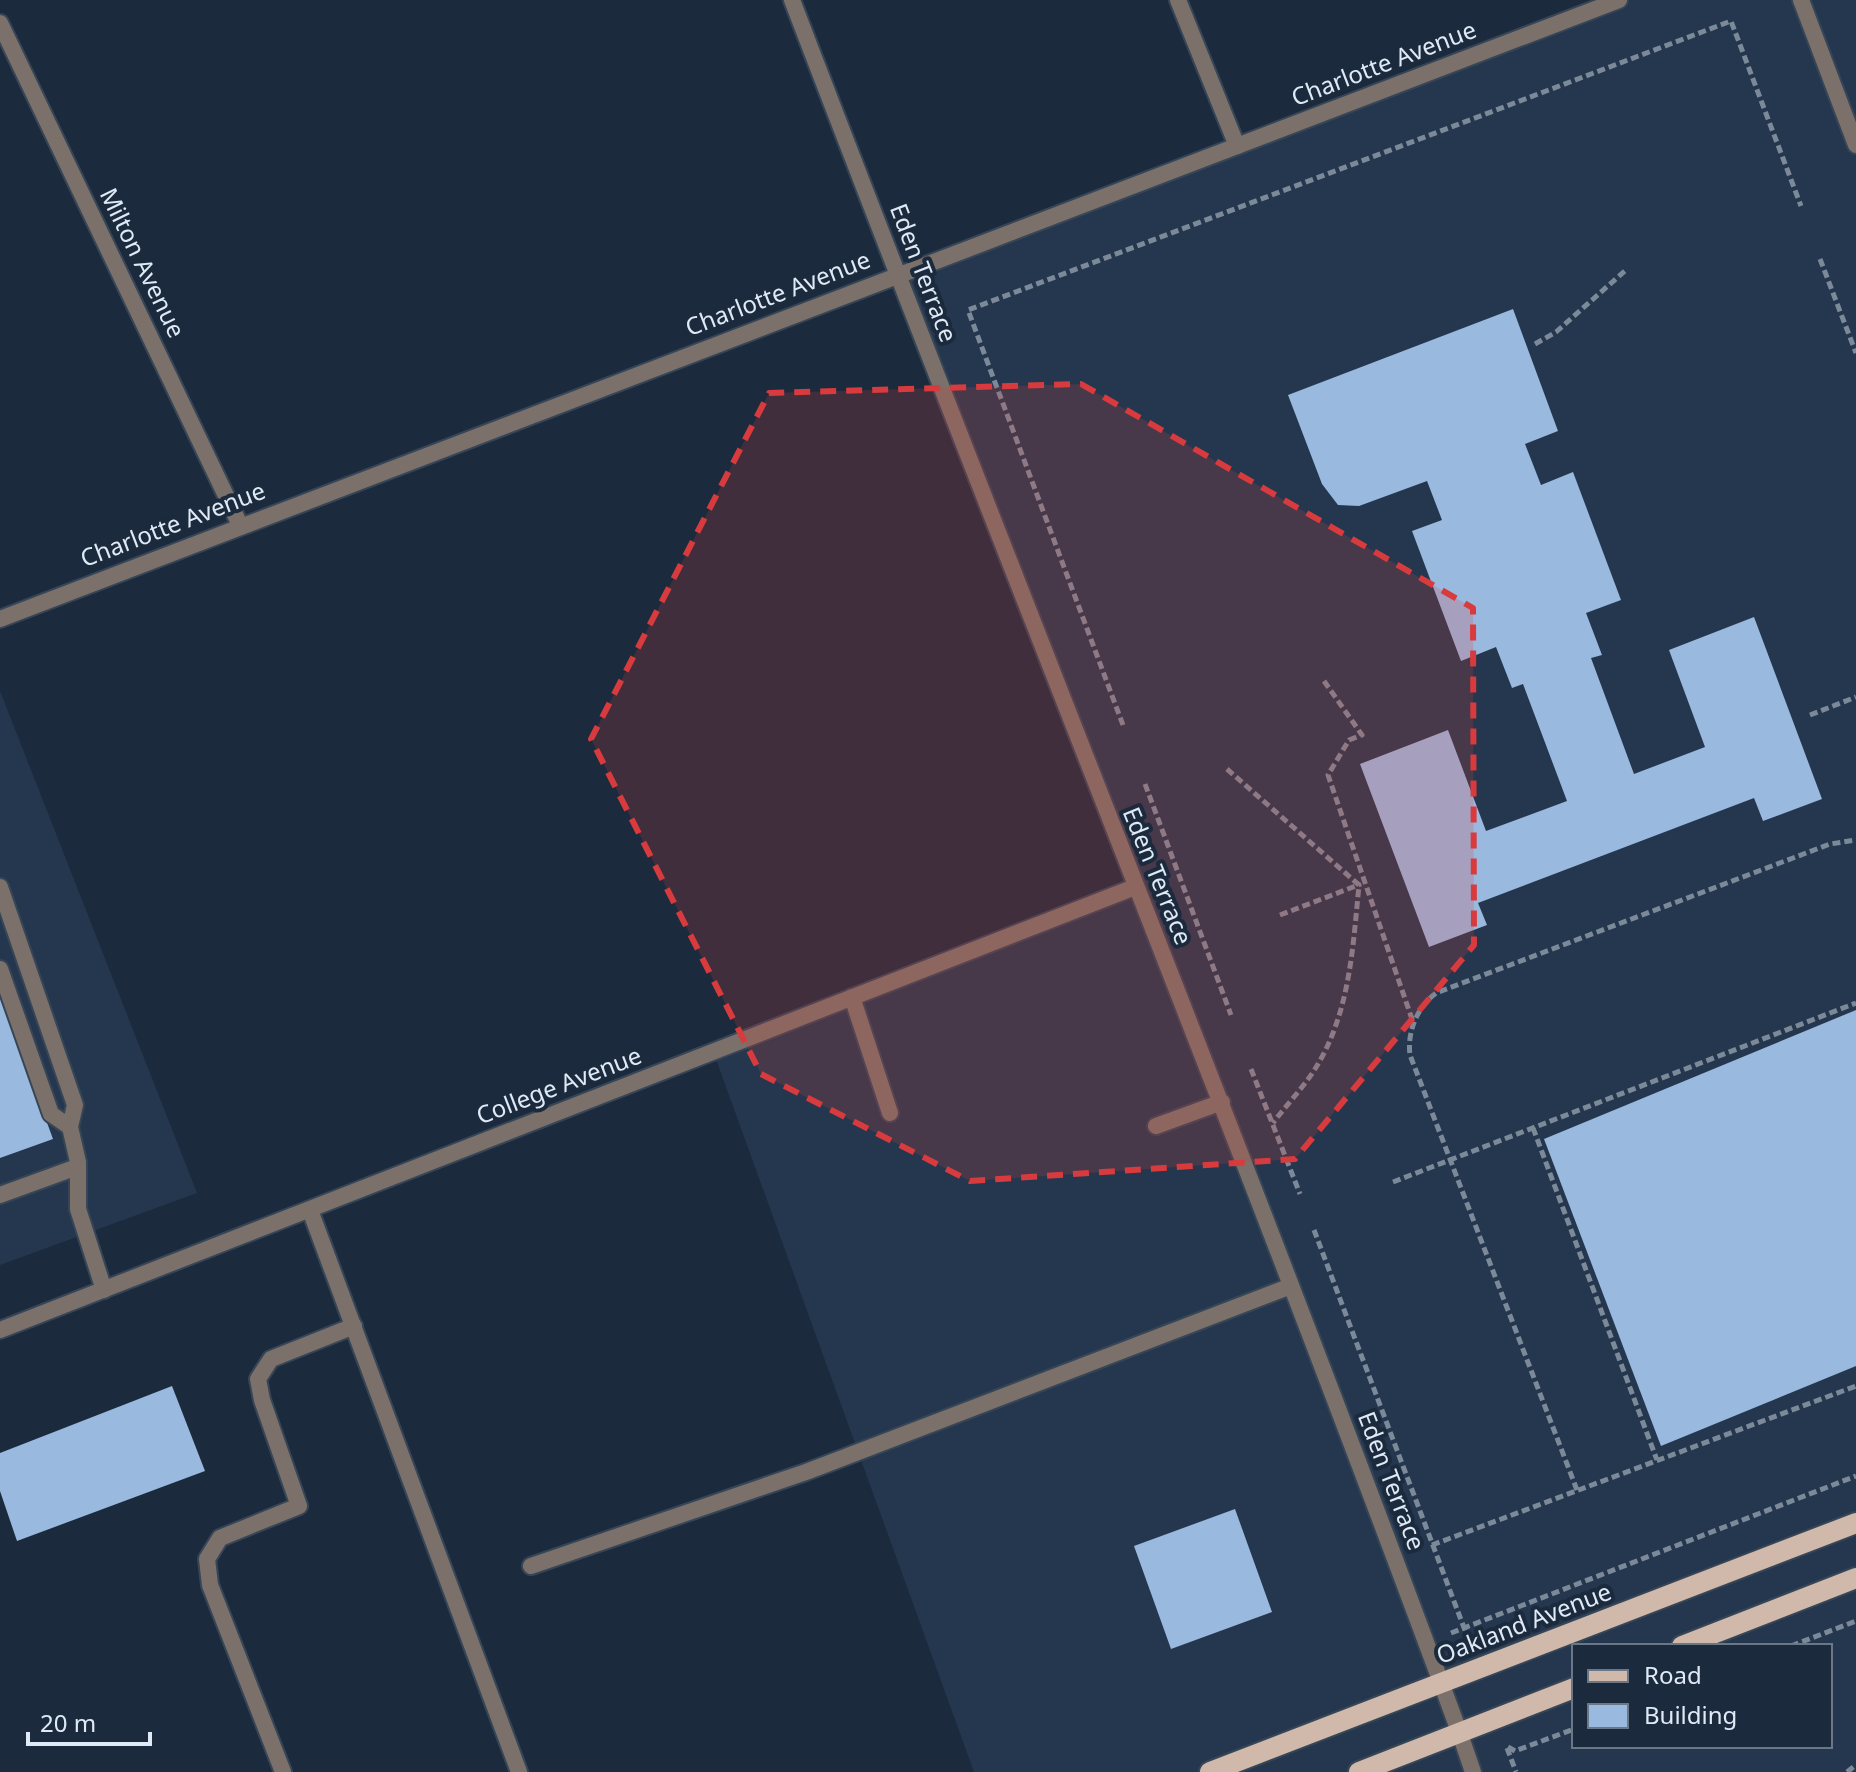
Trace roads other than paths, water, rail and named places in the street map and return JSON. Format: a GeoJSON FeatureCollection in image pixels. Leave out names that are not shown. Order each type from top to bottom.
{"type":"FeatureCollection","features":[{"type":"Feature","properties":{"kind":"main road","name":"Oakland Avenue"},"geometry":{"type":"LineString","coordinates":[[1210,1772],[1856,1523]]}},
{"type":"Feature","properties":{"kind":"main road"},"geometry":{"type":"LineString","coordinates":[[1687,1644],[1856,1578]]}},
{"type":"Feature","properties":{"kind":"main road"},"geometry":{"type":"LineString","coordinates":[[1359,1772],[1572,1689]]}},
{"type":"Feature","properties":{"kind":"street","name":"Eden Terrace"},"geometry":{"type":"LineString","coordinates":[[792,0],[1135,887],[1222,1102],[1473,1772]]}},
{"type":"Feature","properties":{"kind":"street"},"geometry":{"type":"LineString","coordinates":[[1178,0],[1237,146]]}},
{"type":"Feature","properties":{"kind":"street","name":"Charlotte Avenue"},"geometry":{"type":"LineString","coordinates":[[0,619],[1619,0]]}},
{"type":"Feature","properties":{"kind":"street"},"geometry":{"type":"LineString","coordinates":[[1801,0],[1856,145]]}},
{"type":"Feature","properties":{"kind":"street","name":"Milton Avenue"},"geometry":{"type":"LineString","coordinates":[[0,23],[240,525]]}},
{"type":"Feature","properties":{"kind":"street"},"geometry":{"type":"LineString","coordinates":[[0,887],[75,1105],[70,1127],[77,1167],[78,1209],[104,1290]]}},
{"type":"Feature","properties":{"kind":"street","name":"College Avenue"},"geometry":{"type":"LineString","coordinates":[[0,1330],[1135,887]]}},
{"type":"Feature","properties":{"kind":"street"},"geometry":{"type":"LineString","coordinates":[[0,969],[51,1114],[70,1127]]}},
{"type":"Feature","properties":{"kind":"street"},"geometry":{"type":"LineString","coordinates":[[852,997],[890,1113]]}},
{"type":"Feature","properties":{"kind":"street"},"geometry":{"type":"LineString","coordinates":[[1156,1126],[1222,1102]]}},
{"type":"Feature","properties":{"kind":"street"},"geometry":{"type":"LineString","coordinates":[[0,1195],[77,1167]]}},
{"type":"Feature","properties":{"kind":"street"},"geometry":{"type":"LineString","coordinates":[[310,1210],[519,1772]]}},
{"type":"Feature","properties":{"kind":"street"},"geometry":{"type":"LineString","coordinates":[[531,1566],[806,1472],[1291,1286]]}},
{"type":"Feature","properties":{"kind":"street"},"geometry":{"type":"LineString","coordinates":[[283,1772],[210,1585],[207,1559],[220,1538],[299,1506],[262,1400],[258,1379],[271,1359],[354,1326]]}}]}
